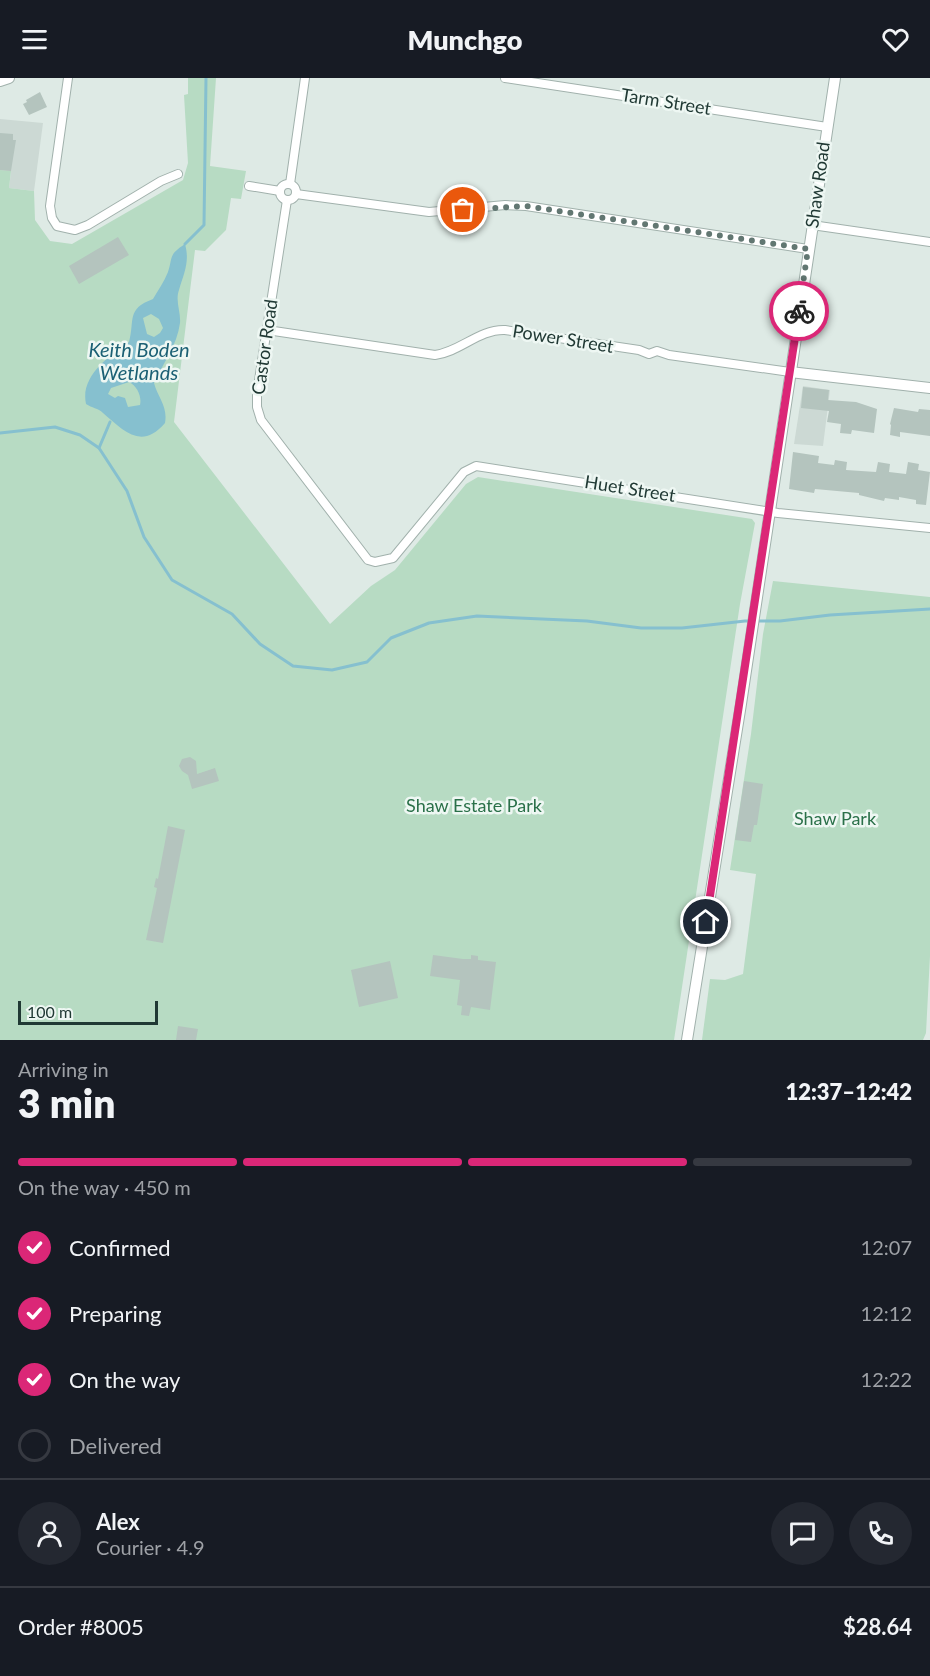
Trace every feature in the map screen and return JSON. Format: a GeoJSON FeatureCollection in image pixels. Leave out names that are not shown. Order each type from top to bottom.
{"type":"FeatureCollection","features":[{"type":"Feature","properties":{"kind":"street"},"geometry":{"type":"LineString","coordinates":[[0,81],[9,78]]}},
{"type":"Feature","properties":{"kind":"street"},"geometry":{"type":"LineString","coordinates":[[68,78],[50,206],[52,218],[57,226],[69,230],[82,228],[167,177],[178,174]]}},
{"type":"Feature","properties":{"kind":"street"},"geometry":{"type":"LineString","coordinates":[[290,184],[305,78]]}},
{"type":"Feature","properties":{"kind":"street","name":"Tarm Street"},"geometry":{"type":"LineString","coordinates":[[505,78],[827,127]]}},
{"type":"Feature","properties":{"kind":"street","name":"Shaw Road"},"geometry":{"type":"LineString","coordinates":[[687,1040],[835,78]]}},
{"type":"Feature","properties":{"kind":"street"},"geometry":{"type":"LineString","coordinates":[[280,191],[285,185],[290,184]]}},
{"type":"Feature","properties":{"kind":"street"},"geometry":{"type":"LineString","coordinates":[[280,191],[283,198],[292,200],[296,189],[290,184]]}},
{"type":"Feature","properties":{"kind":"street"},"geometry":{"type":"LineString","coordinates":[[249,186],[280,191]]}},
{"type":"Feature","properties":{"kind":"street"},"geometry":{"type":"LineString","coordinates":[[296,194],[429,212],[505,205],[526,206],[808,249]]}},
{"type":"Feature","properties":{"kind":"street","name":"Castor Road"},"geometry":{"type":"LineString","coordinates":[[287,200],[257,400],[259,415],[363,556],[373,561]]}},
{"type":"Feature","properties":{"kind":"street"},"geometry":{"type":"LineString","coordinates":[[812,225],[930,242]]}},
{"type":"Feature","properties":{"kind":"street","name":"Power Street"},"geometry":{"type":"LineString","coordinates":[[267,330],[435,355],[446,353],[493,330],[505,330],[639,350],[649,354],[657,351],[669,355],[790,372]]}},
{"type":"Feature","properties":{"kind":"street"},"geometry":{"type":"LineString","coordinates":[[790,372],[930,387]]}},
{"type":"Feature","properties":{"kind":"street","name":"Huet Street"},"geometry":{"type":"LineString","coordinates":[[373,561],[393,558],[464,472],[473,466],[770,511],[930,528]]}},
{"type":"Feature","properties":{"kind":"shaded area"},"geometry":{"type":"Polygon","coordinates":[[[0,119],[43,123],[34,191],[9,188],[11,172],[0,170],[0,119]]]}},
{"type":"Feature","properties":{"kind":"shaded area"},"geometry":{"type":"Polygon","coordinates":[[[803,386],[830,390],[823,446],[794,444],[803,386]]]}},
{"type":"Feature","properties":{"kind":"green space","name":"Shaw Estate Park"},"geometry":{"type":"Polygon","coordinates":[[[188,78],[216,78],[210,166],[246,171],[241,199],[231,198],[226,230],[205,251],[195,250],[174,422],[330,624],[371,586],[395,570],[466,484],[478,477],[752,519],[755,523],[740,604],[674,1040],[0,1040],[0,170],[11,171],[9,188],[34,191],[35,220],[50,241],[72,244],[183,180],[188,163],[184,95],[188,94],[188,78]]]}},
{"type":"Feature","properties":{"kind":"green space","name":"Shaw Park"},"geometry":{"type":"Polygon","coordinates":[[[773,581],[930,597],[930,956],[926,1033],[923,1040],[702,1040],[710,979],[725,980],[743,974],[756,874],[730,870],[751,734],[763,634],[773,581]]]}},
{"type":"Feature","properties":{"kind":"water","name":"Keith Boden Wetlands"},"geometry":{"type":"Polygon","coordinates":[[[185,244],[186,267],[178,294],[180,323],[173,347],[154,383],[164,407],[165,423],[148,436],[132,435],[101,411],[86,404],[87,384],[105,360],[129,342],[135,311],[153,299],[168,272],[172,256],[185,244]],[[151,314],[143,318],[147,334],[154,337],[163,328],[159,319],[151,314]],[[129,382],[111,388],[108,394],[115,398],[118,396],[125,398],[128,407],[140,405],[138,392],[129,382]]]}},
{"type":"Feature","properties":{"kind":"building"},"geometry":{"type":"Polygon","coordinates":[[[40,92],[47,107],[29,115],[23,104],[40,92]]]}},
{"type":"Feature","properties":{"kind":"building"},"geometry":{"type":"Polygon","coordinates":[[[0,133],[13,134],[13,140],[16,140],[11,171],[0,170],[0,133]]]}},
{"type":"Feature","properties":{"kind":"building"},"geometry":{"type":"Polygon","coordinates":[[[118,237],[129,255],[79,284],[69,266],[118,237]]]}},
{"type":"Feature","properties":{"kind":"building"},"geometry":{"type":"Polygon","coordinates":[[[803,387],[829,390],[828,400],[856,402],[877,409],[874,433],[852,430],[851,434],[840,433],[841,424],[827,422],[829,411],[801,408],[803,387]]]}},
{"type":"Feature","properties":{"kind":"building"},"geometry":{"type":"Polygon","coordinates":[[[894,408],[918,412],[919,409],[930,410],[930,436],[900,432],[900,437],[890,435],[894,408]]]}},
{"type":"Feature","properties":{"kind":"building"},"geometry":{"type":"Polygon","coordinates":[[[793,452],[819,456],[818,463],[834,465],[835,460],[847,462],[846,470],[876,472],[878,462],[890,464],[889,472],[906,474],[908,462],[919,464],[918,470],[930,472],[926,505],[916,504],[916,500],[899,497],[899,500],[885,498],[884,501],[859,495],[859,493],[815,489],[814,493],[789,489],[793,452]]]}},
{"type":"Feature","properties":{"kind":"building"},"geometry":{"type":"Polygon","coordinates":[[[190,757],[196,761],[197,774],[215,768],[219,781],[192,789],[188,775],[179,766],[182,759],[190,757]]]}},
{"type":"Feature","properties":{"kind":"building"},"geometry":{"type":"Polygon","coordinates":[[[744,781],[763,784],[757,825],[754,825],[751,842],[735,840],[744,781]]]}},
{"type":"Feature","properties":{"kind":"building"},"geometry":{"type":"Polygon","coordinates":[[[168,826],[185,830],[163,943],[146,940],[157,888],[154,887],[156,878],[158,879],[168,826]]]}},
{"type":"Feature","properties":{"kind":"building"},"geometry":{"type":"Polygon","coordinates":[[[433,955],[471,959],[471,955],[478,956],[478,960],[496,962],[490,1010],[471,1007],[469,1016],[461,1015],[462,1006],[457,1005],[460,980],[430,976],[433,955]]]}},
{"type":"Feature","properties":{"kind":"building"},"geometry":{"type":"Polygon","coordinates":[[[390,961],[398,998],[359,1007],[351,970],[390,961]]]}},
{"type":"Feature","properties":{"kind":"building"},"geometry":{"type":"Polygon","coordinates":[[[178,1026],[198,1029],[196,1040],[176,1040],[178,1026]]]}},
{"type":"Feature","properties":{"kind":"waterway"},"geometry":{"type":"LineString","coordinates":[[185,244],[204,225],[206,78]]}},
{"type":"Feature","properties":{"kind":"waterway"},"geometry":{"type":"LineString","coordinates":[[99,448],[110,422]]}},
{"type":"Feature","properties":{"kind":"waterway"},"geometry":{"type":"LineString","coordinates":[[0,433],[55,427],[80,435],[99,448],[127,491],[144,537],[172,580],[232,614],[260,644],[293,666],[332,670],[367,662],[391,638],[429,623],[477,616],[587,621],[641,628],[682,628],[745,621],[780,621],[830,615],[930,609]]}},
{"type":"Feature","properties":{"kind":"way so far"},"geometry":{"type":"LineString","coordinates":[[463,210],[505,205],[526,206],[808,249],[799,311]]}},
{"type":"Feature","properties":{"kind":"route"},"geometry":{"type":"LineString","coordinates":[[706,922],[799,311]]}}]}
